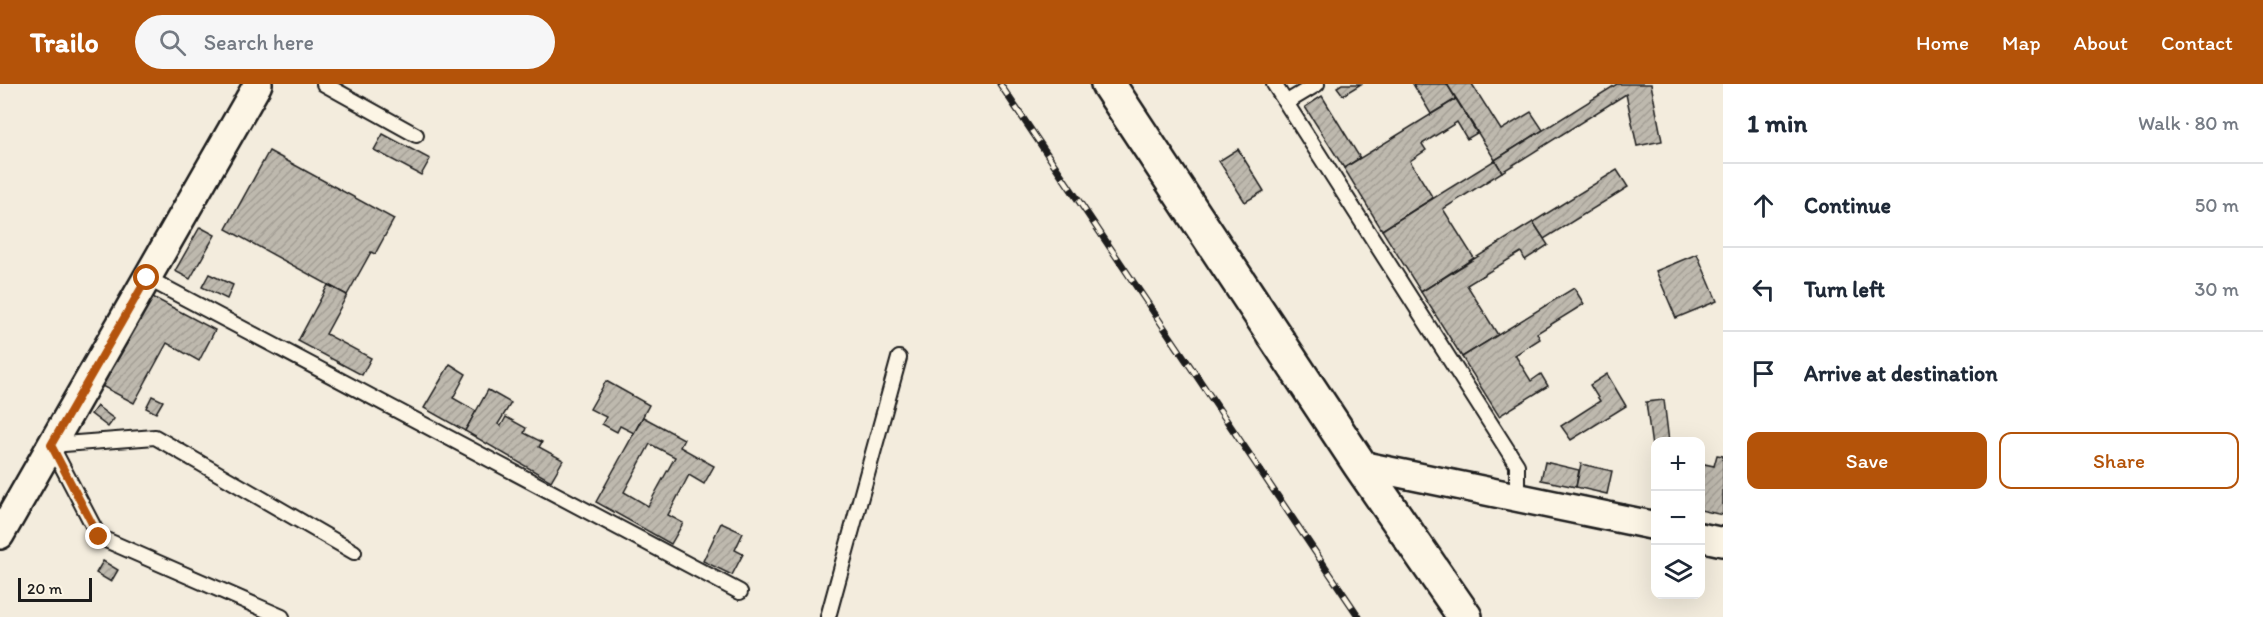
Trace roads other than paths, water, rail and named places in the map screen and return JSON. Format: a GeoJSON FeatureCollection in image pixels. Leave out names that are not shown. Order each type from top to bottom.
{"type":"FeatureCollection","features":[{"type":"Feature","properties":{"kind":"main road"},"geometry":{"type":"LineString","coordinates":[[1108,84],[1360,465],[1465,617]]}},
{"type":"Feature","properties":{"kind":"street"},"geometry":{"type":"LineString","coordinates":[[0,535],[258,84]]}},
{"type":"Feature","properties":{"kind":"street"},"geometry":{"type":"LineString","coordinates":[[1360,465],[1651,525]]}},
{"type":"Feature","properties":{"kind":"street"},"geometry":{"type":"LineString","coordinates":[[1705,538],[1723,542]]}},
{"type":"Feature","properties":{"kind":"lane"},"geometry":{"type":"LineString","coordinates":[[324,84],[416,135]]}},
{"type":"Feature","properties":{"kind":"lane"},"geometry":{"type":"LineString","coordinates":[[1274,84],[1517,465],[1517,497]]}},
{"type":"Feature","properties":{"kind":"lane"},"geometry":{"type":"LineString","coordinates":[[1287,102],[1317,84]]}},
{"type":"Feature","properties":{"kind":"lane"},"geometry":{"type":"LineString","coordinates":[[147,278],[740,592]]}},
{"type":"Feature","properties":{"kind":"lane"},"geometry":{"type":"LineString","coordinates":[[828,617],[899,358]]}},
{"type":"Feature","properties":{"kind":"lane"},"geometry":{"type":"LineString","coordinates":[[282,617],[99,537],[51,445],[155,437],[354,552]]}},
{"type":"Feature","properties":{"kind":"railway"},"geometry":{"type":"LineString","coordinates":[[1000,84],[1359,617]]}}]}
